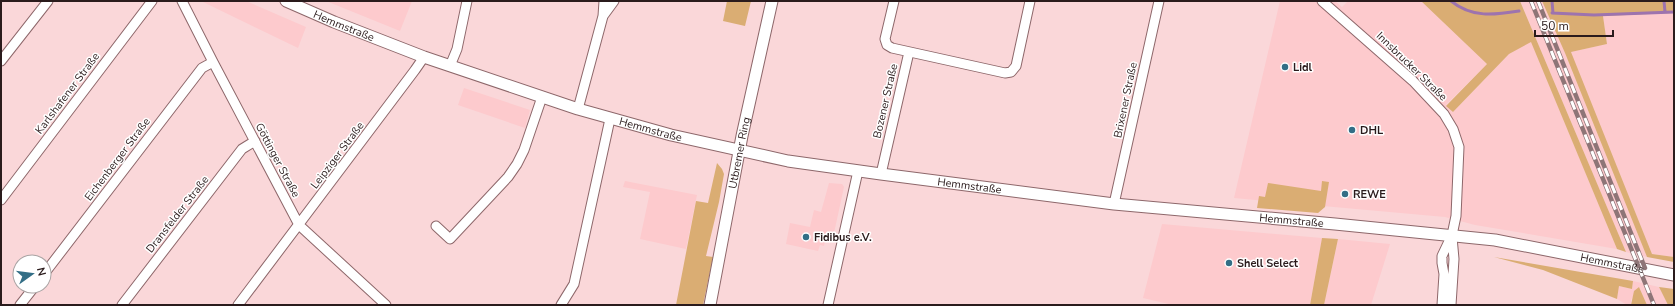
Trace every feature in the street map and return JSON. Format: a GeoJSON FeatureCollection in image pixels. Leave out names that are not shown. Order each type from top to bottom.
{"type":"FeatureCollection","features":[{"type":"Feature","properties":{"kind":"street"},"geometry":{"type":"LineString","coordinates":[[1,61],[48,1]]}},
{"type":"Feature","properties":{"kind":"street","name":"Karlshafener Straße"},"geometry":{"type":"LineString","coordinates":[[1,200],[152,1]]}},
{"type":"Feature","properties":{"kind":"street","name":"Göttinger Straße"},"geometry":{"type":"LineString","coordinates":[[182,1],[299,225],[386,305]]}},
{"type":"Feature","properties":{"kind":"street","name":"Hemmstraße"},"geometry":{"type":"LineString","coordinates":[[286,1],[334,22],[450,66],[578,109],[672,135],[788,161],[1114,204],[1452,235],[1501,242],[1674,275]]}},
{"type":"Feature","properties":{"kind":"street"},"geometry":{"type":"LineString","coordinates":[[450,66],[457,49],[468,1]]}},
{"type":"Feature","properties":{"kind":"street"},"geometry":{"type":"LineString","coordinates":[[578,109],[604,16],[604,1]]}},
{"type":"Feature","properties":{"kind":"street"},"geometry":{"type":"LineString","coordinates":[[604,16],[614,1]]}},
{"type":"Feature","properties":{"kind":"street","name":"Utbremer Ring"},"geometry":{"type":"LineString","coordinates":[[710,305],[739,151],[772,1]]}},
{"type":"Feature","properties":{"kind":"street","name":"Bozener Straße"},"geometry":{"type":"LineString","coordinates":[[881,174],[909,52],[892,48],[887,45],[885,39],[894,1]]}},
{"type":"Feature","properties":{"kind":"street"},"geometry":{"type":"LineString","coordinates":[[909,52],[1005,73],[1011,72],[1016,66],[1030,1]]}},
{"type":"Feature","properties":{"kind":"street","name":"Brixener Straße"},"geometry":{"type":"LineString","coordinates":[[1114,204],[1159,1]]}},
{"type":"Feature","properties":{"kind":"street","name":"Innsbrucker Straße"},"geometry":{"type":"LineString","coordinates":[[1322,1],[1404,73],[1444,114],[1453,130],[1459,147],[1456,222],[1452,235]]}},
{"type":"Feature","properties":{"kind":"street","name":"Leipziger Straße"},"geometry":{"type":"LineString","coordinates":[[238,305],[424,56]]}},
{"type":"Feature","properties":{"kind":"street","name":"Eichenberger Straße"},"geometry":{"type":"LineString","coordinates":[[52,264],[202,68],[213,62]]}},
{"type":"Feature","properties":{"kind":"street"},"geometry":{"type":"LineString","coordinates":[[436,226],[450,239],[508,177],[524,150],[542,97]]}},
{"type":"Feature","properties":{"kind":"street"},"geometry":{"type":"LineString","coordinates":[[561,305],[574,284],[610,119]]}},
{"type":"Feature","properties":{"kind":"street","name":"Dransfelder Straße"},"geometry":{"type":"LineString","coordinates":[[122,305],[242,149],[255,141]]}},
{"type":"Feature","properties":{"kind":"street"},"geometry":{"type":"LineString","coordinates":[[828,305],[858,171]]}},
{"type":"Feature","properties":{"kind":"street"},"geometry":{"type":"LineString","coordinates":[[1442,305],[1444,274],[1442,256],[1452,235]]}},
{"type":"Feature","properties":{"kind":"street"},"geometry":{"type":"LineString","coordinates":[[1451,305],[1454,259],[1452,235]]}},
{"type":"Feature","properties":{"kind":"street"},"geometry":{"type":"LineString","coordinates":[[20,305],[29,294]]}},
{"type":"Feature","properties":{"kind":"shaded area"},"geometry":{"type":"Polygon","coordinates":[[[201,1],[246,1],[306,27],[298,48],[201,1]]]}},
{"type":"Feature","properties":{"kind":"shaded area"},"geometry":{"type":"Polygon","coordinates":[[[326,1],[412,1],[400,31],[326,1]]]}},
{"type":"Feature","properties":{"kind":"shaded area"},"geometry":{"type":"Polygon","coordinates":[[[727,1],[751,1],[745,26],[723,21],[727,1]]]}},
{"type":"Feature","properties":{"kind":"shaded area"},"geometry":{"type":"Polygon","coordinates":[[[1280,1],[1335,1],[1342,7],[1348,1],[1421,1],[1487,64],[1446,105],[1453,112],[1509,54],[1531,41],[1617,249],[1475,225],[1445,217],[1234,198],[1280,1]]]}},
{"type":"Feature","properties":{"kind":"shaded area"},"geometry":{"type":"Polygon","coordinates":[[[1421,1],[1520,1],[1626,252],[1617,249],[1531,42],[1509,54],[1453,112],[1446,106],[1487,64],[1421,1]]]}},
{"type":"Feature","properties":{"kind":"shaded area"},"geometry":{"type":"Polygon","coordinates":[[[1520,1],[1542,1],[1565,53],[1647,257],[1626,252],[1520,1]]]}},
{"type":"Feature","properties":{"kind":"shaded area"},"geometry":{"type":"Polygon","coordinates":[[[1542,1],[1674,1],[1674,13],[1603,16],[1607,44],[1571,52],[1652,254],[1674,257],[1674,262],[1647,257],[1565,53],[1542,1]]]}},
{"type":"Feature","properties":{"kind":"shaded area"},"geometry":{"type":"Polygon","coordinates":[[[1674,13],[1674,257],[1652,254],[1570,52],[1607,44],[1603,16],[1674,13]]]}},
{"type":"Feature","properties":{"kind":"shaded area"},"geometry":{"type":"Polygon","coordinates":[[[464,88],[530,110],[525,128],[458,105],[464,88]]]}},
{"type":"Feature","properties":{"kind":"shaded area"},"geometry":{"type":"Polygon","coordinates":[[[717,163],[724,174],[706,256],[713,257],[703,305],[676,305],[696,201],[708,203],[717,163]]]}},
{"type":"Feature","properties":{"kind":"shaded area"},"geometry":{"type":"Polygon","coordinates":[[[625,181],[697,195],[686,249],[640,239],[650,192],[623,187],[625,181]]]}},
{"type":"Feature","properties":{"kind":"shaded area"},"geometry":{"type":"Polygon","coordinates":[[[1322,181],[1329,182],[1325,207],[1318,213],[1257,208],[1259,196],[1265,197],[1268,183],[1321,191],[1322,181]]]}},
{"type":"Feature","properties":{"kind":"shaded area"},"geometry":{"type":"Polygon","coordinates":[[[829,183],[842,184],[844,187],[834,233],[827,232],[824,246],[820,245],[818,251],[786,244],[790,223],[810,227],[814,210],[821,212],[829,183]]]}},
{"type":"Feature","properties":{"kind":"shaded area"},"geometry":{"type":"Polygon","coordinates":[[[1162,224],[1322,238],[1310,305],[1173,305],[1143,298],[1162,224]]]}},
{"type":"Feature","properties":{"kind":"shaded area"},"geometry":{"type":"Polygon","coordinates":[[[1322,238],[1338,239],[1324,305],[1310,305],[1322,238]]]}},
{"type":"Feature","properties":{"kind":"shaded area"},"geometry":{"type":"Polygon","coordinates":[[[1338,239],[1390,244],[1371,305],[1324,305],[1338,239]]]}},
{"type":"Feature","properties":{"kind":"shaded area"},"geometry":{"type":"Polygon","coordinates":[[[1494,257],[1633,281],[1632,289],[1619,286],[1617,299],[1543,270],[1494,257]]]}},
{"type":"Feature","properties":{"kind":"shaded area"},"geometry":{"type":"Polygon","coordinates":[[[1633,281],[1659,287],[1668,305],[1647,305],[1639,287],[1631,300],[1631,305],[1627,305],[1617,299],[1619,286],[1632,289],[1633,281]]]}},
{"type":"Feature","properties":{"kind":"shaded area"},"geometry":{"type":"Polygon","coordinates":[[[1639,287],[1647,305],[1631,305],[1634,291],[1639,287]]]}},
{"type":"Feature","properties":{"kind":"shaded area"},"geometry":{"type":"Polygon","coordinates":[[[1659,287],[1674,289],[1674,305],[1668,305],[1659,287]]]}},
{"type":"Feature","properties":{"kind":"waterway"},"geometry":{"type":"LineString","coordinates":[[1451,1],[1475,13],[1501,14],[1519,11]]}},
{"type":"Feature","properties":{"kind":"waterway"},"geometry":{"type":"LineString","coordinates":[[1552,1],[1553,13]]}},
{"type":"Feature","properties":{"kind":"waterway"},"geometry":{"type":"LineString","coordinates":[[1664,1],[1665,12]]}},
{"type":"Feature","properties":{"kind":"waterway"},"geometry":{"type":"LineString","coordinates":[[1552,13],[1594,15],[1674,12]]}},
{"type":"Feature","properties":{"kind":"railway"},"geometry":{"type":"LineString","coordinates":[[1531,1],[1654,305]]}},
{"type":"Feature","properties":{"kind":"railway"},"geometry":{"type":"LineString","coordinates":[[1538,1],[1645,268]]}},
{"type":"Feature","properties":{"kind":"place","name":"Lidl"},"geometry":{"type":"Point","coordinates":[1285,67]}},
{"type":"Feature","properties":{"kind":"place","name":"DHL"},"geometry":{"type":"Point","coordinates":[1352,130]}},
{"type":"Feature","properties":{"kind":"place","name":"REWE"},"geometry":{"type":"Point","coordinates":[1345,194]}},
{"type":"Feature","properties":{"kind":"place","name":"Fidibus e.V."},"geometry":{"type":"Point","coordinates":[806,237]}},
{"type":"Feature","properties":{"kind":"place","name":"Shell Select"},"geometry":{"type":"Point","coordinates":[1229,263]}}]}
